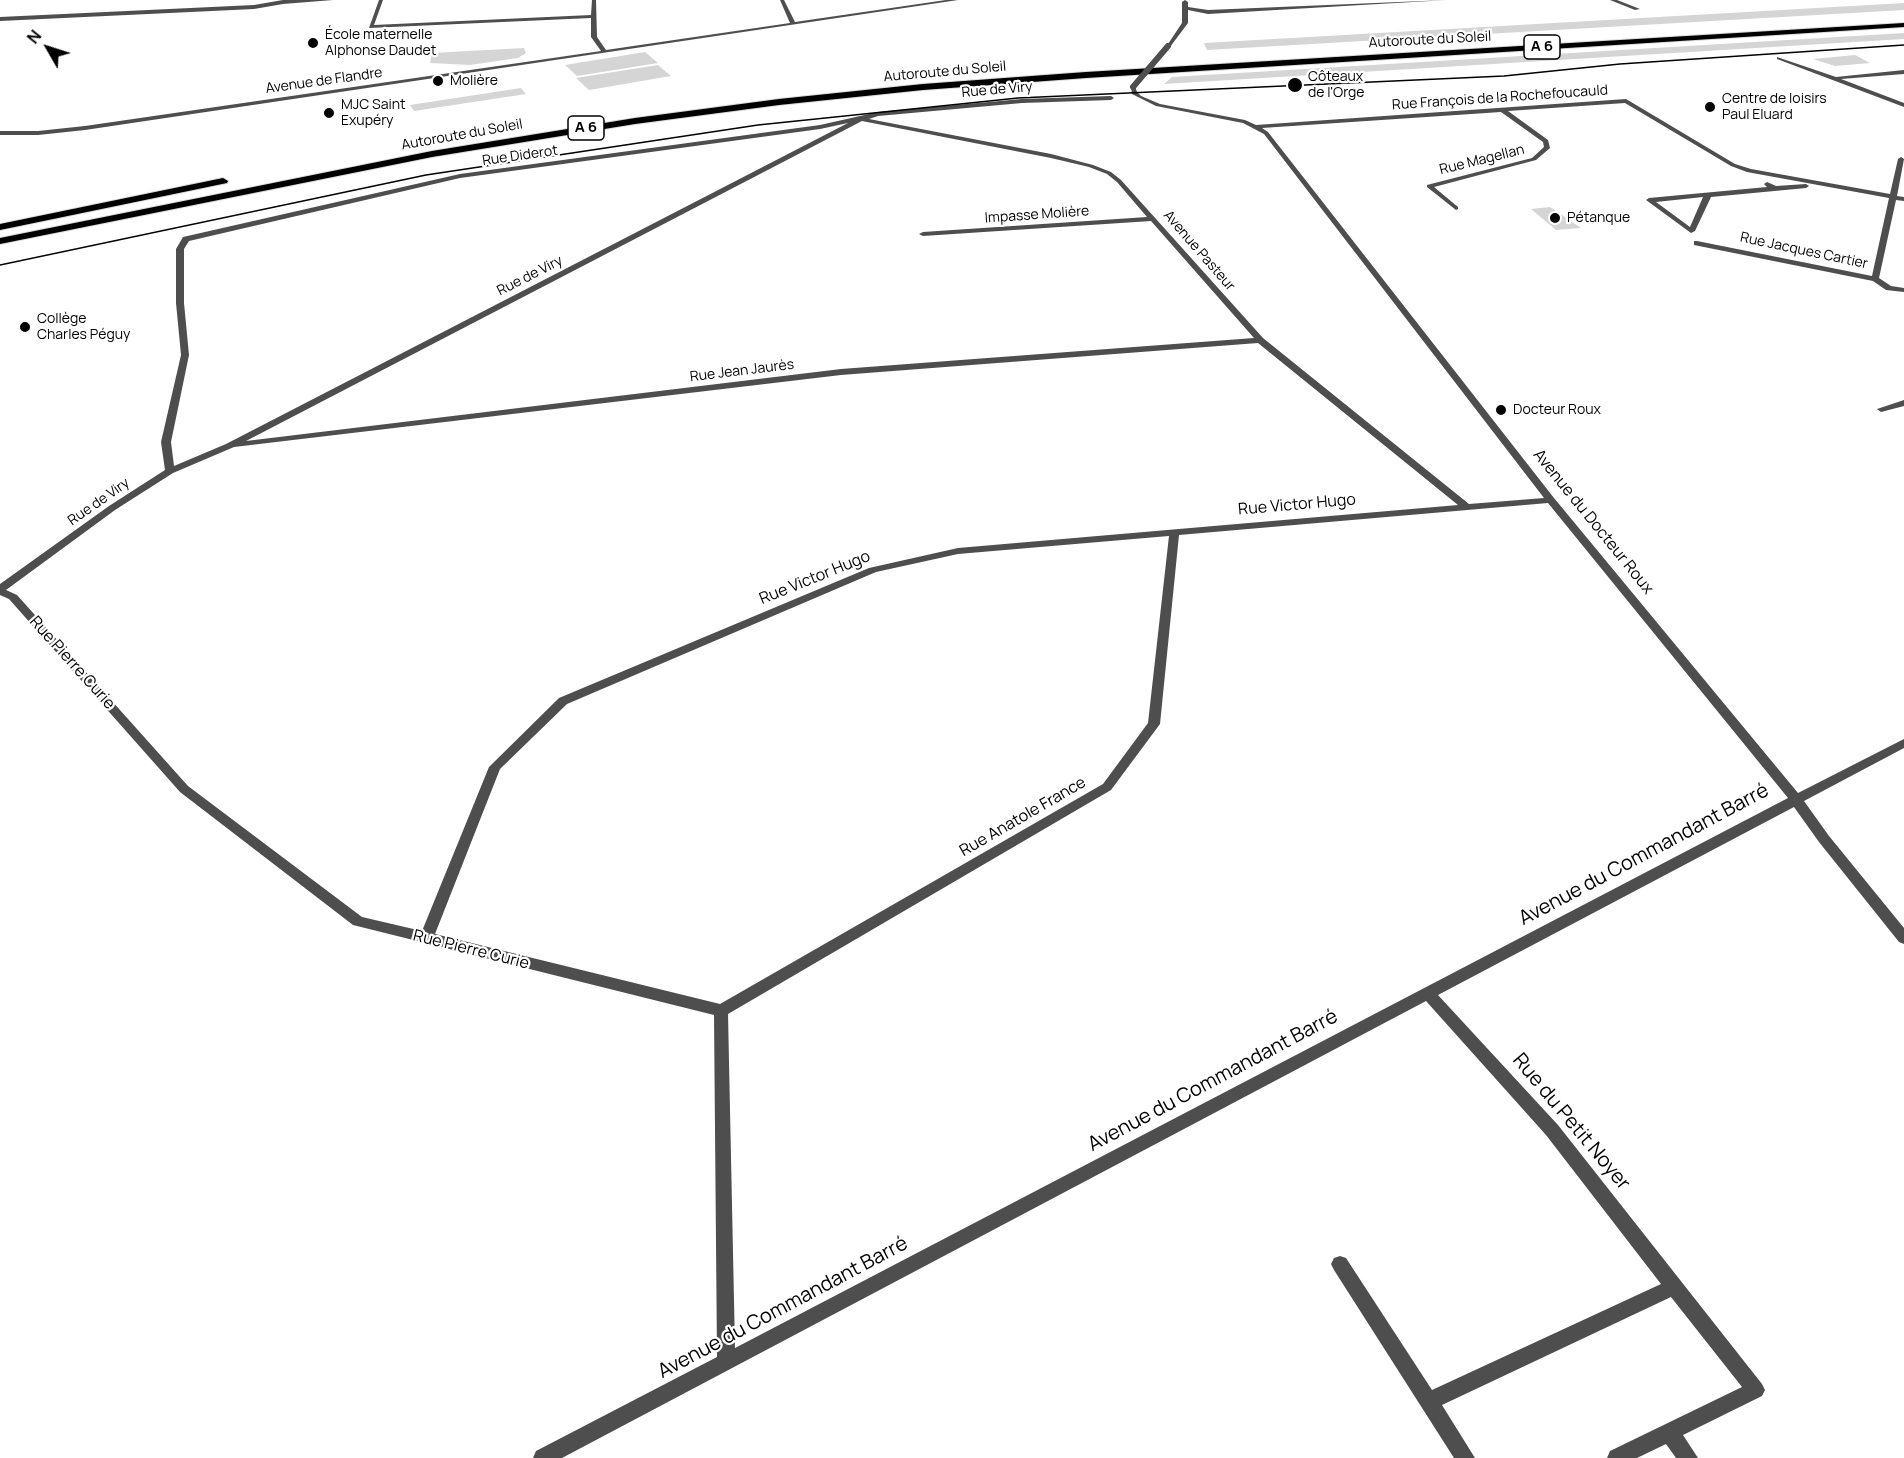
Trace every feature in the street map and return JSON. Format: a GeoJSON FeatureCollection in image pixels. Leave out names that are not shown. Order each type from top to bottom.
{"type":"FeatureCollection","features":[{"type":"Feature","properties":{"kind":"highway","name":"Autoroute du Soleil"},"geometry":{"type":"LineString","coordinates":[[1410,45],[1904,16]]}},
{"type":"Feature","properties":{"kind":"highway","name":"Autoroute du Soleil"},"geometry":{"type":"LineString","coordinates":[[0,241],[432,154],[635,121],[779,102],[934,86],[1086,75],[1904,25]]}},
{"type":"Feature","properties":{"kind":"highway"},"geometry":{"type":"LineString","coordinates":[[1145,61],[1168,60]]}},
{"type":"Feature","properties":{"kind":"highway","name":"Autoroute du Soleil"},"geometry":{"type":"LineString","coordinates":[[733,97],[1032,68]]}},
{"type":"Feature","properties":{"kind":"highway"},"geometry":{"type":"LineString","coordinates":[[0,227],[232,180]]}},
{"type":"Feature","properties":{"kind":"street"},"geometry":{"type":"LineString","coordinates":[[0,19],[254,7],[283,2],[331,0]]}},
{"type":"Feature","properties":{"kind":"street"},"geometry":{"type":"LineString","coordinates":[[381,0],[371,27],[594,16]]}},
{"type":"Feature","properties":{"kind":"street"},"geometry":{"type":"LineString","coordinates":[[594,0],[594,37],[604,51]]}},
{"type":"Feature","properties":{"kind":"street"},"geometry":{"type":"LineString","coordinates":[[782,0],[789,20],[793,24]]}},
{"type":"Feature","properties":{"kind":"street","name":"Avenue de Flandre"},"geometry":{"type":"LineString","coordinates":[[0,133],[38,133],[85,128],[793,24],[919,3],[956,0]]}},
{"type":"Feature","properties":{"kind":"street"},"geometry":{"type":"LineString","coordinates":[[1185,0],[1185,23],[1133,87],[1134,93],[1158,105],[1245,122],[1257,127]]}},
{"type":"Feature","properties":{"kind":"street"},"geometry":{"type":"LineString","coordinates":[[1186,8],[1208,12],[1445,0]]}},
{"type":"Feature","properties":{"kind":"street"},"geometry":{"type":"LineString","coordinates":[[1612,0],[1637,9]]}},
{"type":"Feature","properties":{"kind":"street"},"geometry":{"type":"LineString","coordinates":[[1779,58],[1904,105]]}},
{"type":"Feature","properties":{"kind":"street"},"geometry":{"type":"LineString","coordinates":[[1833,78],[1904,72]]}},
{"type":"Feature","properties":{"kind":"street","name":"Rue de Viry"},"geometry":{"type":"LineString","coordinates":[[0,590],[112,508],[170,471],[229,446],[861,119],[878,114],[1022,100],[1111,98]]}},
{"type":"Feature","properties":{"kind":"street","name":"Rue François de la Rochefoucauld"},"geometry":{"type":"LineString","coordinates":[[1257,127],[1626,101],[1733,165],[1749,171],[1904,199]]}},
{"type":"Feature","properties":{"kind":"street","name":"Rue Magellan"},"geometry":{"type":"LineString","coordinates":[[1456,208],[1429,186],[1534,159],[1547,148],[1546,141],[1504,111]]}},
{"type":"Feature","properties":{"kind":"street","name":"Avenue Pasteur"},"geometry":{"type":"LineString","coordinates":[[861,119],[1051,156],[1109,173],[1119,181],[1260,340],[1467,507]]}},
{"type":"Feature","properties":{"kind":"street","name":"Rue Diderot"},"geometry":{"type":"LineString","coordinates":[[170,471],[166,442],[185,355],[180,303],[180,249],[186,239],[460,176],[820,127],[861,119]]}},
{"type":"Feature","properties":{"kind":"street","name":"Avenue du Docteur Roux"},"geometry":{"type":"LineString","coordinates":[[1257,127],[1273,142],[1551,500],[1632,595],[1904,938]]}},
{"type":"Feature","properties":{"kind":"street"},"geometry":{"type":"LineString","coordinates":[[1875,279],[1901,159]]}},
{"type":"Feature","properties":{"kind":"street"},"geometry":{"type":"LineString","coordinates":[[1733,165],[1774,189]]}},
{"type":"Feature","properties":{"kind":"street"},"geometry":{"type":"LineString","coordinates":[[1708,195],[1691,231],[1649,200],[1822,184]]}},
{"type":"Feature","properties":{"kind":"street","name":"Impasse Molière"},"geometry":{"type":"LineString","coordinates":[[923,234],[1153,219]]}},
{"type":"Feature","properties":{"kind":"street","name":"Rue Jacques Cartier"},"geometry":{"type":"LineString","coordinates":[[1697,243],[1875,279],[1889,288],[1904,290]]}},
{"type":"Feature","properties":{"kind":"street","name":"Rue Jean Jaurès"},"geometry":{"type":"LineString","coordinates":[[229,446],[841,372],[1260,340]]}},
{"type":"Feature","properties":{"kind":"street"},"geometry":{"type":"LineString","coordinates":[[1881,408],[1904,403]]}},
{"type":"Feature","properties":{"kind":"street","name":"Rue Victor Hugo"},"geometry":{"type":"LineString","coordinates":[[426,939],[495,767],[563,701],[873,570],[958,551],[1551,500]]}},
{"type":"Feature","properties":{"kind":"street","name":"Rue Anatole France"},"geometry":{"type":"LineString","coordinates":[[721,1011],[1107,787],[1154,724],[1174,532]]}},
{"type":"Feature","properties":{"kind":"street","name":"Rue Pierre Curie"},"geometry":{"type":"LineString","coordinates":[[0,590],[13,597],[184,789],[358,921],[721,1011]]}},
{"type":"Feature","properties":{"kind":"street","name":"Avenue du Commandant Barré"},"geometry":{"type":"LineString","coordinates":[[543,1458],[1904,743]]}},
{"type":"Feature","properties":{"kind":"street","name":"Rue du Petit Noyer"},"geometry":{"type":"LineString","coordinates":[[1427,992],[1552,1130],[1756,1390],[1617,1458]]}},
{"type":"Feature","properties":{"kind":"street"},"geometry":{"type":"LineString","coordinates":[[721,1011],[726,1361]]}},
{"type":"Feature","properties":{"kind":"street"},"geometry":{"type":"LineString","coordinates":[[1340,1264],[1465,1458]]}},
{"type":"Feature","properties":{"kind":"street"},"geometry":{"type":"LineString","coordinates":[[1429,1401],[1674,1287]]}},
{"type":"Feature","properties":{"kind":"street"},"geometry":{"type":"LineString","coordinates":[[1670,1433],[1688,1458]]}},
{"type":"Feature","properties":{"kind":"shaded area"},"geometry":{"type":"Polygon","coordinates":[[[1904,3],[1904,10],[1207,50],[1204,43],[1904,3]]]}},
{"type":"Feature","properties":{"kind":"shaded area"},"geometry":{"type":"Polygon","coordinates":[[[1904,33],[1904,39],[1164,84],[1172,77],[1904,33]]]}},
{"type":"Feature","properties":{"kind":"shaded area"},"geometry":{"type":"Polygon","coordinates":[[[524,48],[526,53],[518,58],[470,65],[430,63],[432,53],[524,48]]]}},
{"type":"Feature","properties":{"kind":"shaded area"},"geometry":{"type":"Polygon","coordinates":[[[645,52],[658,63],[577,76],[565,65],[645,52]]]}},
{"type":"Feature","properties":{"kind":"shaded area"},"geometry":{"type":"Polygon","coordinates":[[[1855,55],[1870,63],[1835,66],[1813,59],[1855,55]]]}},
{"type":"Feature","properties":{"kind":"shaded area"},"geometry":{"type":"Polygon","coordinates":[[[658,65],[671,76],[589,90],[576,78],[658,65]]]}},
{"type":"Feature","properties":{"kind":"shaded area"},"geometry":{"type":"Polygon","coordinates":[[[521,88],[526,94],[414,111],[410,105],[521,88]]]}},
{"type":"Feature","properties":{"kind":"shaded area","name":"Pétanque"},"geometry":{"type":"Polygon","coordinates":[[[1550,207],[1581,228],[1556,230],[1531,209],[1550,207]]]}},
{"type":"Feature","properties":{"kind":"tram line"},"geometry":{"type":"LineString","coordinates":[[0,265],[426,175],[758,125],[1018,98],[1504,76],[1620,64],[1904,45]]}},
{"type":"Feature","properties":{"kind":"place","name":"École maternelle Alphonse Daudet"},"geometry":{"type":"Point","coordinates":[313,43]}},
{"type":"Feature","properties":{"kind":"place","name":"Molière"},"geometry":{"type":"Point","coordinates":[438,81]}},
{"type":"Feature","properties":{"kind":"place","name":"Côteaux de l'Orge"},"geometry":{"type":"Point","coordinates":[1295,85]}},
{"type":"Feature","properties":{"kind":"place","name":"Centre de loisirs Paul Eluard"},"geometry":{"type":"Point","coordinates":[1710,107]}},
{"type":"Feature","properties":{"kind":"place","name":"MJC Saint Exupéry"},"geometry":{"type":"Point","coordinates":[329,113]}},
{"type":"Feature","properties":{"kind":"place","name":"Pétanque"},"geometry":{"type":"Point","coordinates":[1555,218]}},
{"type":"Feature","properties":{"kind":"place","name":"Collège Charles Péguy"},"geometry":{"type":"Point","coordinates":[25,327]}},
{"type":"Feature","properties":{"kind":"place","name":"Docteur Roux"},"geometry":{"type":"Point","coordinates":[1501,410]}}]}
